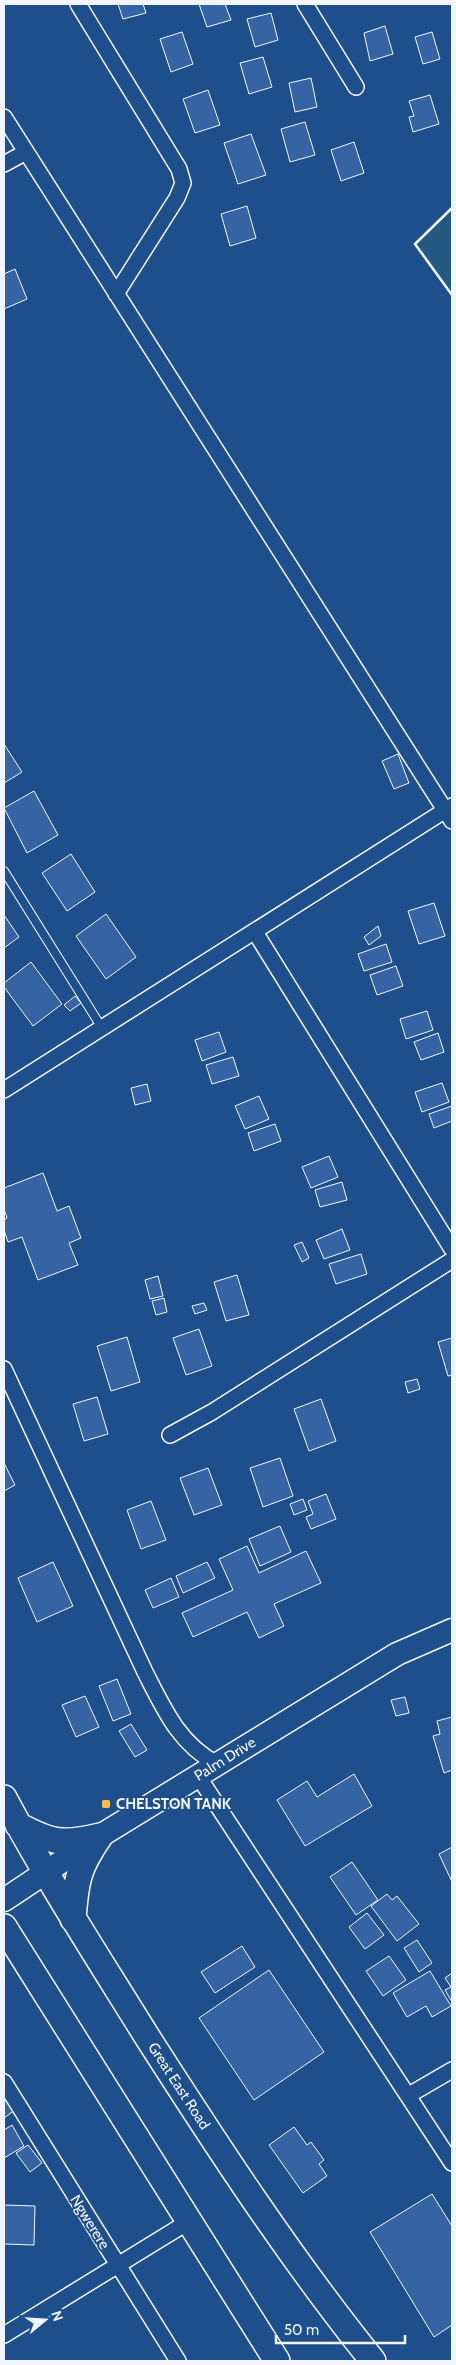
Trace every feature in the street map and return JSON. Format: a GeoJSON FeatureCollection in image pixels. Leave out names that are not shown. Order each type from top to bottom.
{"type":"FeatureCollection","features":[{"type":"Feature","properties":{"kind":"main road","name":"Great East Road"},"geometry":{"type":"LineString","coordinates":[[4,1798],[45,1874],[196,2114],[290,2250],[373,2361]]}},
{"type":"Feature","properties":{"kind":"main road"},"geometry":{"type":"LineString","coordinates":[[18,1825],[43,1838],[72,1842],[100,1836]]}},
{"type":"Feature","properties":{"kind":"main road"},"geometry":{"type":"LineString","coordinates":[[73,1919],[75,1888],[84,1860],[100,1836]]}},
{"type":"Feature","properties":{"kind":"main road"},"geometry":{"type":"LineString","coordinates":[[4,1927],[277,2361]]}},
{"type":"Feature","properties":{"kind":"street"},"geometry":{"type":"LineString","coordinates":[[78,4],[179,169],[183,183],[177,198],[116,294]]}},
{"type":"Feature","properties":{"kind":"street"},"geometry":{"type":"LineString","coordinates":[[305,4],[356,87]]}},
{"type":"Feature","properties":{"kind":"street"},"geometry":{"type":"LineString","coordinates":[[4,117],[450,813],[255,932],[4,1090]]}},
{"type":"Feature","properties":{"kind":"street"},"geometry":{"type":"LineString","coordinates":[[4,164],[26,152]]}},
{"type":"Feature","properties":{"kind":"street"},"geometry":{"type":"LineString","coordinates":[[255,932],[452,1249]]}},
{"type":"Feature","properties":{"kind":"street"},"geometry":{"type":"LineString","coordinates":[[170,1435],[212,1412],[452,1260]]}},
{"type":"Feature","properties":{"kind":"street"},"geometry":{"type":"LineString","coordinates":[[4,1369],[145,1672],[168,1716],[184,1740],[200,1755],[207,1770],[452,2163]]}},
{"type":"Feature","properties":{"kind":"street","name":"Palm Drive"},"geometry":{"type":"LineString","coordinates":[[4,1900],[100,1836],[397,1654],[452,1630]]}},
{"type":"Feature","properties":{"kind":"street"},"geometry":{"type":"LineString","coordinates":[[409,2095],[452,2070]]}},
{"type":"Feature","properties":{"kind":"street","name":"Ngwerere"},"geometry":{"type":"LineString","coordinates":[[4,2082],[116,2266],[178,2361]]}},
{"type":"Feature","properties":{"kind":"street"},"geometry":{"type":"LineString","coordinates":[[4,2335],[188,2222]]}},
{"type":"Feature","properties":{"kind":"lane"},"geometry":{"type":"LineString","coordinates":[[4,871],[102,1028]]}},
{"type":"Feature","properties":{"kind":"shaded area"},"geometry":{"type":"Polygon","coordinates":[[[452,208],[452,295],[415,244],[452,208]]]}},
{"type":"Feature","properties":{"kind":"building"},"geometry":{"type":"Polygon","coordinates":[[[118,4],[143,4],[146,13],[123,19],[118,4]]]}},
{"type":"Feature","properties":{"kind":"building"},"geometry":{"type":"Polygon","coordinates":[[[199,4],[225,4],[231,20],[207,27],[199,4]]]}},
{"type":"Feature","properties":{"kind":"building"},"geometry":{"type":"Polygon","coordinates":[[[271,13],[278,40],[255,47],[247,19],[271,13]]]}},
{"type":"Feature","properties":{"kind":"building"},"geometry":{"type":"Polygon","coordinates":[[[385,26],[393,54],[370,61],[364,33],[385,26]]]}},
{"type":"Feature","properties":{"kind":"building"},"geometry":{"type":"Polygon","coordinates":[[[182,32],[193,64],[171,72],[160,39],[182,32]]]}},
{"type":"Feature","properties":{"kind":"building"},"geometry":{"type":"Polygon","coordinates":[[[432,32],[440,59],[423,64],[415,37],[432,32]]]}},
{"type":"Feature","properties":{"kind":"building"},"geometry":{"type":"Polygon","coordinates":[[[263,57],[272,87],[249,94],[240,63],[263,57]]]}},
{"type":"Feature","properties":{"kind":"building"},"geometry":{"type":"Polygon","coordinates":[[[311,78],[317,107],[295,112],[289,83],[311,78]]]}},
{"type":"Feature","properties":{"kind":"building"},"geometry":{"type":"Polygon","coordinates":[[[208,90],[220,125],[195,133],[183,99],[208,90]]]}},
{"type":"Feature","properties":{"kind":"building"},"geometry":{"type":"Polygon","coordinates":[[[430,95],[439,124],[413,132],[409,117],[414,116],[409,101],[430,95]]]}},
{"type":"Feature","properties":{"kind":"building"},"geometry":{"type":"Polygon","coordinates":[[[305,122],[315,155],[290,162],[281,129],[305,122]]]}},
{"type":"Feature","properties":{"kind":"building"},"geometry":{"type":"Polygon","coordinates":[[[251,134],[266,175],[238,184],[224,143],[251,134]]]}},
{"type":"Feature","properties":{"kind":"building"},"geometry":{"type":"Polygon","coordinates":[[[354,142],[364,173],[341,181],[331,150],[354,142]]]}},
{"type":"Feature","properties":{"kind":"building"},"geometry":{"type":"Polygon","coordinates":[[[247,206],[256,238],[230,246],[221,214],[247,206]]]}},
{"type":"Feature","properties":{"kind":"building"},"geometry":{"type":"Polygon","coordinates":[[[15,269],[27,299],[4,309],[4,274],[15,269]]]}},
{"type":"Feature","properties":{"kind":"building"},"geometry":{"type":"Polygon","coordinates":[[[4,744],[22,772],[4,783],[4,744]]]}},
{"type":"Feature","properties":{"kind":"building"},"geometry":{"type":"Polygon","coordinates":[[[398,754],[409,783],[394,789],[382,761],[398,754]]]}},
{"type":"Feature","properties":{"kind":"building"},"geometry":{"type":"Polygon","coordinates":[[[34,791],[58,835],[27,853],[4,808],[34,791]]]}},
{"type":"Feature","properties":{"kind":"building"},"geometry":{"type":"Polygon","coordinates":[[[71,854],[95,892],[67,911],[42,873],[71,854]]]}},
{"type":"Feature","properties":{"kind":"building"},"geometry":{"type":"Polygon","coordinates":[[[434,903],[445,936],[419,944],[408,911],[434,903]]]}},
{"type":"Feature","properties":{"kind":"building"},"geometry":{"type":"Polygon","coordinates":[[[106,914],[136,957],[106,979],[76,936],[106,914]]]}},
{"type":"Feature","properties":{"kind":"building"},"geometry":{"type":"Polygon","coordinates":[[[4,915],[19,937],[4,948],[4,915]]]}},
{"type":"Feature","properties":{"kind":"building"},"geometry":{"type":"Polygon","coordinates":[[[378,926],[381,936],[369,945],[364,937],[378,926]]]}},
{"type":"Feature","properties":{"kind":"building"},"geometry":{"type":"Polygon","coordinates":[[[386,944],[392,962],[364,971],[358,954],[386,944]]]}},
{"type":"Feature","properties":{"kind":"building"},"geometry":{"type":"Polygon","coordinates":[[[31,962],[62,1004],[33,1026],[4,987],[4,983],[31,962]]]}},
{"type":"Feature","properties":{"kind":"building"},"geometry":{"type":"Polygon","coordinates":[[[396,966],[403,986],[377,995],[370,975],[396,966]]]}},
{"type":"Feature","properties":{"kind":"building"},"geometry":{"type":"Polygon","coordinates":[[[75,996],[81,1003],[70,1011],[64,1005],[75,996]]]}},
{"type":"Feature","properties":{"kind":"building"},"geometry":{"type":"Polygon","coordinates":[[[427,1011],[433,1030],[406,1039],[400,1019],[427,1011]]]}},
{"type":"Feature","properties":{"kind":"building"},"geometry":{"type":"Polygon","coordinates":[[[219,1032],[226,1052],[202,1061],[195,1040],[219,1032]]]}},
{"type":"Feature","properties":{"kind":"building"},"geometry":{"type":"Polygon","coordinates":[[[438,1033],[444,1052],[421,1060],[414,1042],[438,1033]]]}},
{"type":"Feature","properties":{"kind":"building"},"geometry":{"type":"Polygon","coordinates":[[[233,1057],[239,1076],[212,1084],[206,1065],[233,1057]]]}},
{"type":"Feature","properties":{"kind":"building"},"geometry":{"type":"Polygon","coordinates":[[[442,1083],[449,1102],[422,1112],[415,1092],[442,1083]]]}},
{"type":"Feature","properties":{"kind":"building"},"geometry":{"type":"Polygon","coordinates":[[[147,1084],[151,1101],[135,1105],[131,1088],[147,1084]]]}},
{"type":"Feature","properties":{"kind":"building"},"geometry":{"type":"Polygon","coordinates":[[[259,1096],[269,1119],[245,1129],[235,1106],[259,1096]]]}},
{"type":"Feature","properties":{"kind":"building"},"geometry":{"type":"Polygon","coordinates":[[[452,1106],[452,1121],[434,1128],[429,1114],[452,1106]]]}},
{"type":"Feature","properties":{"kind":"building"},"geometry":{"type":"Polygon","coordinates":[[[275,1124],[281,1141],[254,1151],[248,1133],[275,1124]]]}},
{"type":"Feature","properties":{"kind":"building"},"geometry":{"type":"Polygon","coordinates":[[[329,1156],[338,1177],[311,1188],[302,1167],[329,1156]]]}},
{"type":"Feature","properties":{"kind":"building"},"geometry":{"type":"Polygon","coordinates":[[[43,1173],[57,1211],[69,1206],[81,1238],[69,1243],[78,1265],[38,1280],[22,1237],[8,1242],[4,1230],[4,1220],[7,1218],[4,1209],[4,1188],[43,1173]]]}},
{"type":"Feature","properties":{"kind":"building"},"geometry":{"type":"Polygon","coordinates":[[[342,1182],[347,1200],[320,1207],[315,1190],[342,1182]]]}},
{"type":"Feature","properties":{"kind":"building"},"geometry":{"type":"Polygon","coordinates":[[[342,1229],[350,1250],[324,1259],[316,1240],[342,1229]]]}},
{"type":"Feature","properties":{"kind":"building"},"geometry":{"type":"Polygon","coordinates":[[[302,1242],[309,1258],[302,1262],[294,1245],[302,1242]]]}},
{"type":"Feature","properties":{"kind":"building"},"geometry":{"type":"Polygon","coordinates":[[[361,1254],[367,1274],[336,1284],[329,1264],[361,1254]]]}},
{"type":"Feature","properties":{"kind":"building"},"geometry":{"type":"Polygon","coordinates":[[[237,1275],[249,1315],[226,1321],[214,1282],[237,1275]]]}},
{"type":"Feature","properties":{"kind":"building"},"geometry":{"type":"Polygon","coordinates":[[[158,1276],[163,1296],[150,1299],[145,1280],[158,1276]]]}},
{"type":"Feature","properties":{"kind":"building"},"geometry":{"type":"Polygon","coordinates":[[[164,1298],[167,1312],[156,1315],[152,1301],[164,1298]]]}},
{"type":"Feature","properties":{"kind":"building"},"geometry":{"type":"Polygon","coordinates":[[[204,1303],[207,1310],[195,1314],[192,1306],[204,1303]]]}},
{"type":"Feature","properties":{"kind":"building"},"geometry":{"type":"Polygon","coordinates":[[[199,1329],[212,1366],[186,1375],[173,1338],[199,1329]]]}},
{"type":"Feature","properties":{"kind":"building"},"geometry":{"type":"Polygon","coordinates":[[[127,1337],[140,1382],[111,1391],[97,1346],[127,1337]]]}},
{"type":"Feature","properties":{"kind":"building"},"geometry":{"type":"Polygon","coordinates":[[[452,1338],[452,1375],[448,1376],[438,1342],[452,1338]]]}},
{"type":"Feature","properties":{"kind":"building"},"geometry":{"type":"Polygon","coordinates":[[[417,1379],[420,1389],[408,1393],[405,1382],[417,1379]]]}},
{"type":"Feature","properties":{"kind":"building"},"geometry":{"type":"Polygon","coordinates":[[[97,1397],[108,1434],[84,1441],[73,1404],[97,1397]]]}},
{"type":"Feature","properties":{"kind":"building"},"geometry":{"type":"Polygon","coordinates":[[[321,1399],[336,1441],[309,1451],[294,1409],[321,1399]]]}},
{"type":"Feature","properties":{"kind":"building"},"geometry":{"type":"Polygon","coordinates":[[[280,1458],[293,1496],[263,1507],[250,1468],[280,1458]]]}},
{"type":"Feature","properties":{"kind":"building"},"geometry":{"type":"Polygon","coordinates":[[[4,1463],[15,1485],[4,1491],[4,1463]]]}},
{"type":"Feature","properties":{"kind":"building"},"geometry":{"type":"Polygon","coordinates":[[[208,1468],[222,1505],[194,1515],[180,1478],[208,1468]]]}},
{"type":"Feature","properties":{"kind":"building"},"geometry":{"type":"Polygon","coordinates":[[[326,1494],[336,1519],[311,1529],[306,1517],[313,1514],[308,1501],[326,1494]]]}},
{"type":"Feature","properties":{"kind":"building"},"geometry":{"type":"Polygon","coordinates":[[[303,1499],[307,1510],[294,1515],[290,1504],[303,1499]]]}},
{"type":"Feature","properties":{"kind":"building"},"geometry":{"type":"Polygon","coordinates":[[[151,1501],[166,1540],[141,1549],[127,1510],[151,1501]]]}},
{"type":"Feature","properties":{"kind":"building"},"geometry":{"type":"Polygon","coordinates":[[[280,1526],[291,1552],[260,1566],[249,1539],[280,1526]]]}},
{"type":"Feature","properties":{"kind":"building"},"geometry":{"type":"Polygon","coordinates":[[[247,1546],[259,1573],[306,1551],[321,1583],[274,1604],[284,1626],[259,1638],[247,1612],[193,1637],[182,1613],[233,1590],[219,1559],[247,1546]]]}},
{"type":"Feature","properties":{"kind":"building"},"geometry":{"type":"Polygon","coordinates":[[[53,1562],[73,1606],[37,1622],[18,1578],[53,1562]]]}},
{"type":"Feature","properties":{"kind":"building"},"geometry":{"type":"Polygon","coordinates":[[[207,1562],[215,1578],[183,1593],[176,1576],[207,1562]]]}},
{"type":"Feature","properties":{"kind":"building"},"geometry":{"type":"Polygon","coordinates":[[[171,1578],[179,1597],[153,1608],[145,1590],[171,1578]]]}},
{"type":"Feature","properties":{"kind":"building"},"geometry":{"type":"Polygon","coordinates":[[[117,1679],[131,1714],[113,1721],[99,1686],[117,1679]]]}},
{"type":"Feature","properties":{"kind":"building"},"geometry":{"type":"Polygon","coordinates":[[[85,1696],[99,1727],[76,1737],[62,1705],[85,1696]]]}},
{"type":"Feature","properties":{"kind":"building"},"geometry":{"type":"Polygon","coordinates":[[[405,1697],[409,1713],[396,1716],[391,1700],[405,1697]]]}},
{"type":"Feature","properties":{"kind":"building"},"geometry":{"type":"Polygon","coordinates":[[[452,1717],[452,1770],[444,1773],[433,1736],[440,1734],[437,1721],[452,1717]]]}},
{"type":"Feature","properties":{"kind":"building"},"geometry":{"type":"Polygon","coordinates":[[[131,1724],[147,1750],[135,1757],[119,1731],[131,1724]]]}},
{"type":"Feature","properties":{"kind":"building"},"geometry":{"type":"Polygon","coordinates":[[[354,1774],[372,1806],[305,1846],[277,1800],[307,1781],[317,1797],[354,1774]]]}},
{"type":"Feature","properties":{"kind":"building"},"geometry":{"type":"Polygon","coordinates":[[[452,1847],[452,1882],[439,1854],[452,1847]]]}},
{"type":"Feature","properties":{"kind":"building"},"geometry":{"type":"Polygon","coordinates":[[[352,1862],[378,1900],[356,1915],[330,1877],[352,1862]]]}},
{"type":"Feature","properties":{"kind":"building"},"geometry":{"type":"Polygon","coordinates":[[[387,1894],[392,1900],[397,1896],[419,1924],[397,1941],[371,1906],[387,1894]]]}},
{"type":"Feature","properties":{"kind":"building"},"geometry":{"type":"Polygon","coordinates":[[[367,1913],[384,1935],[365,1949],[349,1927],[367,1913]]]}},
{"type":"Feature","properties":{"kind":"building"},"geometry":{"type":"Polygon","coordinates":[[[417,1940],[432,1963],[419,1972],[404,1948],[417,1940]]]}},
{"type":"Feature","properties":{"kind":"building"},"geometry":{"type":"Polygon","coordinates":[[[242,1946],[255,1967],[215,1993],[201,1972],[242,1946]]]}},
{"type":"Feature","properties":{"kind":"building"},"geometry":{"type":"Polygon","coordinates":[[[389,1956],[406,1980],[383,1996],[366,1971],[389,1956]]]}},
{"type":"Feature","properties":{"kind":"building"},"geometry":{"type":"Polygon","coordinates":[[[269,1970],[324,2052],[254,2100],[199,2018],[269,1970]]]}},
{"type":"Feature","properties":{"kind":"building"},"geometry":{"type":"Polygon","coordinates":[[[430,1971],[451,2006],[432,2017],[426,2006],[407,2017],[393,1993],[430,1971]]]}},
{"type":"Feature","properties":{"kind":"building"},"geometry":{"type":"Polygon","coordinates":[[[452,1973],[452,2002],[445,1990],[451,1987],[445,1978],[452,1973]]]}},
{"type":"Feature","properties":{"kind":"building"},"geometry":{"type":"Polygon","coordinates":[[[4,2093],[15,2110],[4,2118],[4,2093]]]}},
{"type":"Feature","properties":{"kind":"building"},"geometry":{"type":"Polygon","coordinates":[[[12,2125],[24,2146],[4,2158],[4,2130],[12,2125]]]}},
{"type":"Feature","properties":{"kind":"building"},"geometry":{"type":"Polygon","coordinates":[[[294,2127],[307,2145],[311,2142],[324,2160],[319,2164],[327,2176],[303,2193],[269,2145],[294,2127]]]}},
{"type":"Feature","properties":{"kind":"building"},"geometry":{"type":"Polygon","coordinates":[[[28,2145],[42,2163],[30,2172],[16,2153],[28,2145]]]}},
{"type":"Feature","properties":{"kind":"building"},"geometry":{"type":"Polygon","coordinates":[[[432,2194],[452,2226],[452,2325],[434,2337],[370,2232],[432,2194]]]}},
{"type":"Feature","properties":{"kind":"building"},"geometry":{"type":"Polygon","coordinates":[[[4,2205],[35,2206],[34,2245],[4,2244],[4,2205]]]}},
{"type":"Feature","properties":{"kind":"wall"},"geometry":{"type":"LineString","coordinates":[[452,208],[415,244],[452,295]]}},
{"type":"Feature","properties":{"kind":"place","name":"CHELSTON TANK"},"geometry":{"type":"Point","coordinates":[106,1804]}}]}
